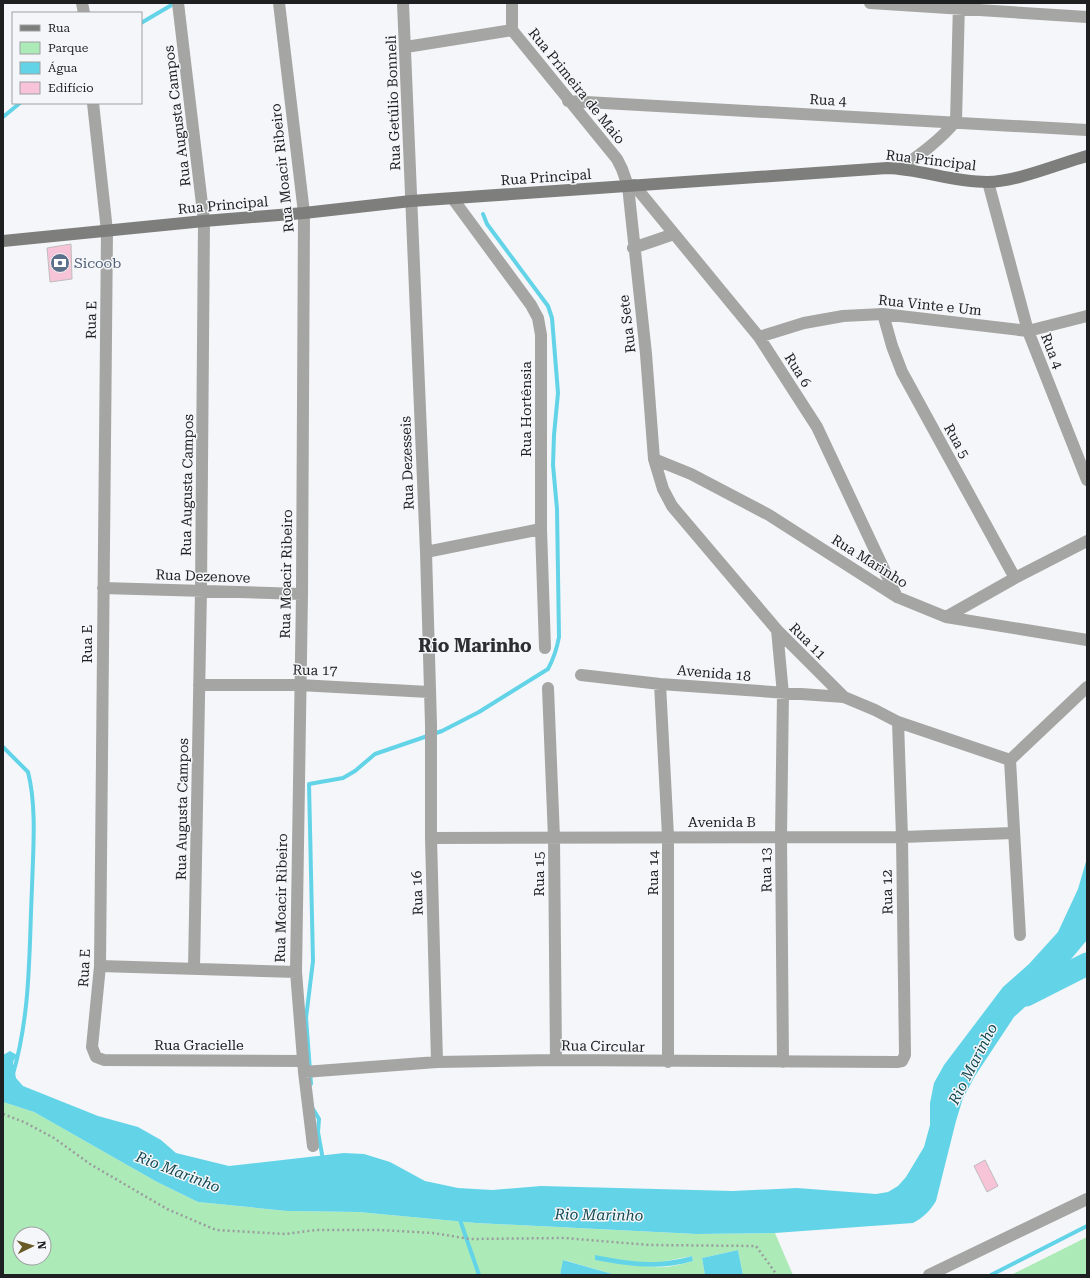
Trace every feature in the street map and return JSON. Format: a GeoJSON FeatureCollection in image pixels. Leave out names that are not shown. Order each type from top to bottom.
{"type":"FeatureCollection","features":[{"type":"Feature","properties":{"kind":"main road","name":"Rua Principal"},"geometry":{"type":"LineString","coordinates":[[3,242],[204,221],[304,213],[411,201],[887,168],[901,168],[951,179],[988,182],[1013,178],[1087,156]]}},
{"type":"Feature","properties":{"kind":"street","name":"Rua Augusta Campos"},"geometry":{"type":"LineString","coordinates":[[178,3],[204,221],[201,590],[194,969]]}},
{"type":"Feature","properties":{"kind":"street","name":"Rua Moacir Ribeiro"},"geometry":{"type":"LineString","coordinates":[[279,3],[304,213],[302,594],[299,685],[296,972],[308,1069],[312,1146]]}},
{"type":"Feature","properties":{"kind":"street","name":"Rua Getúlio Bonneli"},"geometry":{"type":"LineString","coordinates":[[403,3],[406,47],[411,201]]}},
{"type":"Feature","properties":{"kind":"street","name":"Rua Primeira de Maio"},"geometry":{"type":"LineString","coordinates":[[512,3],[512,30],[568,101],[617,159],[631,186]]}},
{"type":"Feature","properties":{"kind":"street"},"geometry":{"type":"LineString","coordinates":[[870,3],[959,6],[1087,17]]}},
{"type":"Feature","properties":{"kind":"street"},"geometry":{"type":"LineString","coordinates":[[901,168],[925,152],[947,133],[956,122],[959,6]]}},
{"type":"Feature","properties":{"kind":"street"},"geometry":{"type":"LineString","coordinates":[[406,47],[512,30]]}},
{"type":"Feature","properties":{"kind":"street","name":"Rua 4"},"geometry":{"type":"LineString","coordinates":[[568,101],[1087,130]]}},
{"type":"Feature","properties":{"kind":"street","name":"Rua E"},"geometry":{"type":"LineString","coordinates":[[94,104],[107,231],[100,966],[92,1047],[96,1057]]}},
{"type":"Feature","properties":{"kind":"street","name":"Rua 4"},"geometry":{"type":"LineString","coordinates":[[988,182],[1028,331],[1087,480]]}},
{"type":"Feature","properties":{"kind":"street","name":"Rua 6"},"geometry":{"type":"LineString","coordinates":[[631,186],[674,234],[759,337],[816,427],[898,597]]}},
{"type":"Feature","properties":{"kind":"street","name":"Rua Sete"},"geometry":{"type":"LineString","coordinates":[[631,186],[633,248],[646,354],[654,459]]}},
{"type":"Feature","properties":{"kind":"street","name":"Rua Hortênsia"},"geometry":{"type":"LineString","coordinates":[[453,199],[531,305],[538,318],[541,335],[541,529],[545,648]]}},
{"type":"Feature","properties":{"kind":"street","name":"Rua Dezesseis"},"geometry":{"type":"LineString","coordinates":[[411,201],[426,552],[430,724]]}},
{"type":"Feature","properties":{"kind":"street"},"geometry":{"type":"LineString","coordinates":[[633,248],[674,234]]}},
{"type":"Feature","properties":{"kind":"street","name":"Rua Vinte e Um"},"geometry":{"type":"LineString","coordinates":[[759,337],[804,323],[835,317],[883,314],[1028,331]]}},
{"type":"Feature","properties":{"kind":"street","name":"Rua 5"},"geometry":{"type":"LineString","coordinates":[[883,314],[892,346],[902,372],[1015,578]]}},
{"type":"Feature","properties":{"kind":"street"},"geometry":{"type":"LineString","coordinates":[[1028,331],[1087,316]]}},
{"type":"Feature","properties":{"kind":"street","name":"Rua Marinho"},"geometry":{"type":"LineString","coordinates":[[654,459],[692,474],[769,515],[898,597],[946,617],[1087,640]]}},
{"type":"Feature","properties":{"kind":"street","name":"Rua 11"},"geometry":{"type":"LineString","coordinates":[[654,459],[663,489],[672,506],[777,630],[844,697],[875,710],[898,722],[1010,760]]}},
{"type":"Feature","properties":{"kind":"street"},"geometry":{"type":"LineString","coordinates":[[426,552],[541,529]]}},
{"type":"Feature","properties":{"kind":"street"},"geometry":{"type":"LineString","coordinates":[[946,617],[1015,578],[1087,541]]}},
{"type":"Feature","properties":{"kind":"street","name":"Rua Dezenove"},"geometry":{"type":"LineString","coordinates":[[103,588],[302,594]]}},
{"type":"Feature","properties":{"kind":"street","name":"Rua 13"},"geometry":{"type":"LineString","coordinates":[[777,630],[783,694],[781,837],[783,1062]]}},
{"type":"Feature","properties":{"kind":"street","name":"Avenida 18"},"geometry":{"type":"LineString","coordinates":[[581,675],[660,684],[783,694],[844,697]]}},
{"type":"Feature","properties":{"kind":"street","name":"Rua 14"},"geometry":{"type":"LineString","coordinates":[[660,684],[668,836],[668,1062]]}},
{"type":"Feature","properties":{"kind":"street","name":"Rua 17"},"geometry":{"type":"LineString","coordinates":[[199,685],[299,685],[429,692]]}},
{"type":"Feature","properties":{"kind":"street"},"geometry":{"type":"LineString","coordinates":[[1020,934],[1010,760],[1087,687]]}},
{"type":"Feature","properties":{"kind":"street","name":"Rua 15"},"geometry":{"type":"LineString","coordinates":[[548,688],[554,838],[556,1060]]}},
{"type":"Feature","properties":{"kind":"street","name":"Rua 12"},"geometry":{"type":"LineString","coordinates":[[898,722],[902,837],[904,1056],[902,1061]]}},
{"type":"Feature","properties":{"kind":"street","name":"Rua 16"},"geometry":{"type":"LineString","coordinates":[[430,724],[431,838],[437,1062]]}},
{"type":"Feature","properties":{"kind":"street","name":"Avenida B"},"geometry":{"type":"LineString","coordinates":[[431,838],[668,836],[902,837],[1013,833]]}},
{"type":"Feature","properties":{"kind":"street"},"geometry":{"type":"LineString","coordinates":[[100,966],[296,972]]}},
{"type":"Feature","properties":{"kind":"street","name":"Rua Gracielle"},"geometry":{"type":"LineString","coordinates":[[96,1057],[104,1060],[308,1069]]}},
{"type":"Feature","properties":{"kind":"street","name":"Rua Circular"},"geometry":{"type":"LineString","coordinates":[[308,1069],[437,1062],[556,1060],[668,1062],[902,1061]]}},
{"type":"Feature","properties":{"kind":"street"},"geometry":{"type":"LineString","coordinates":[[929,1275],[1087,1199]]}},
{"type":"Feature","properties":{"kind":"path"},"geometry":{"type":"LineString","coordinates":[[3,1114],[24,1122],[54,1138],[90,1164],[167,1209],[216,1230],[285,1234],[316,1230],[380,1230],[433,1233],[470,1239],[565,1238],[649,1245],[756,1246],[777,1275]]}},
{"type":"Feature","properties":{"kind":"green space"},"geometry":{"type":"Polygon","coordinates":[[[3,1102],[34,1112],[157,1182],[198,1202],[287,1211],[358,1212],[476,1223],[696,1234],[775,1233],[793,1275],[743,1275],[738,1250],[702,1258],[705,1275],[616,1275],[564,1260],[560,1275],[3,1275],[3,1102]],[[692,1256],[661,1262],[631,1262],[647,1266],[669,1267],[693,1261],[692,1256]]]}},
{"type":"Feature","properties":{"kind":"green space"},"geometry":{"type":"Polygon","coordinates":[[[1087,1237],[1087,1275],[1011,1275],[1087,1237]]]}},
{"type":"Feature","properties":{"kind":"water"},"geometry":{"type":"Polygon","coordinates":[[[1087,858],[1087,940],[1052,982],[1014,1017],[975,1076],[963,1098],[936,1201],[926,1214],[913,1223],[775,1233],[696,1234],[476,1223],[358,1212],[287,1211],[198,1202],[157,1182],[34,1112],[3,1102],[3,1055],[10,1051],[17,1055],[13,1062],[16,1078],[23,1086],[98,1116],[138,1127],[161,1140],[176,1153],[229,1166],[344,1153],[364,1154],[390,1162],[425,1181],[458,1188],[492,1190],[541,1186],[733,1191],[797,1188],[876,1194],[888,1192],[898,1186],[906,1177],[924,1147],[930,1125],[930,1103],[934,1083],[944,1065],[1003,987],[1029,964],[1058,932],[1078,889],[1087,858]]]}},
{"type":"Feature","properties":{"kind":"water"},"geometry":{"type":"Polygon","coordinates":[[[738,1250],[743,1275],[705,1275],[702,1258],[738,1250]]]}},
{"type":"Feature","properties":{"kind":"water"},"geometry":{"type":"Polygon","coordinates":[[[595,1255],[621,1260],[644,1262],[666,1261],[692,1256],[693,1261],[656,1267],[595,1260],[595,1255]]]}},
{"type":"Feature","properties":{"kind":"water"},"geometry":{"type":"Polygon","coordinates":[[[563,1260],[616,1275],[560,1275],[563,1260]]]}},
{"type":"Feature","properties":{"kind":"building","name":"Sicoob"},"geometry":{"type":"Polygon","coordinates":[[[71,244],[72,279],[50,282],[47,248],[71,244]]]}},
{"type":"Feature","properties":{"kind":"building"},"geometry":{"type":"Polygon","coordinates":[[[985,1160],[998,1186],[987,1192],[974,1166],[985,1160]]]}},
{"type":"Feature","properties":{"kind":"waterway"},"geometry":{"type":"LineString","coordinates":[[142,22],[175,3]]}},
{"type":"Feature","properties":{"kind":"waterway"},"geometry":{"type":"LineString","coordinates":[[3,117],[19,104]]}},
{"type":"Feature","properties":{"kind":"waterway"},"geometry":{"type":"LineString","coordinates":[[311,1084],[306,1018],[313,961],[309,784],[343,778],[355,771],[375,754],[442,731],[479,712],[548,669],[554,657],[559,637],[557,509],[553,465],[558,393],[552,318],[548,306],[487,224],[483,214]]}},
{"type":"Feature","properties":{"kind":"waterway"},"geometry":{"type":"LineString","coordinates":[[3,747],[28,772],[33,800],[34,844],[28,981],[23,1027],[13,1074]]}},
{"type":"Feature","properties":{"kind":"waterway","name":"Rio Marinho"},"geometry":{"type":"LineString","coordinates":[[1026,995],[1087,964]]}},
{"type":"Feature","properties":{"kind":"waterway"},"geometry":{"type":"LineString","coordinates":[[313,1109],[319,1119],[318,1132],[323,1160]]}},
{"type":"Feature","properties":{"kind":"waterway"},"geometry":{"type":"LineString","coordinates":[[459,1217],[479,1275]]}},
{"type":"Feature","properties":{"kind":"waterway"},"geometry":{"type":"LineString","coordinates":[[991,1275],[1087,1226]]}},
{"type":"Feature","properties":{"kind":"place","name":"Sicoob"},"geometry":{"type":"Point","coordinates":[60,263]}},
{"type":"Feature","properties":{"kind":"district","name":"Rio Marinho"},"geometry":{"type":"Point","coordinates":[475,645]}}]}
